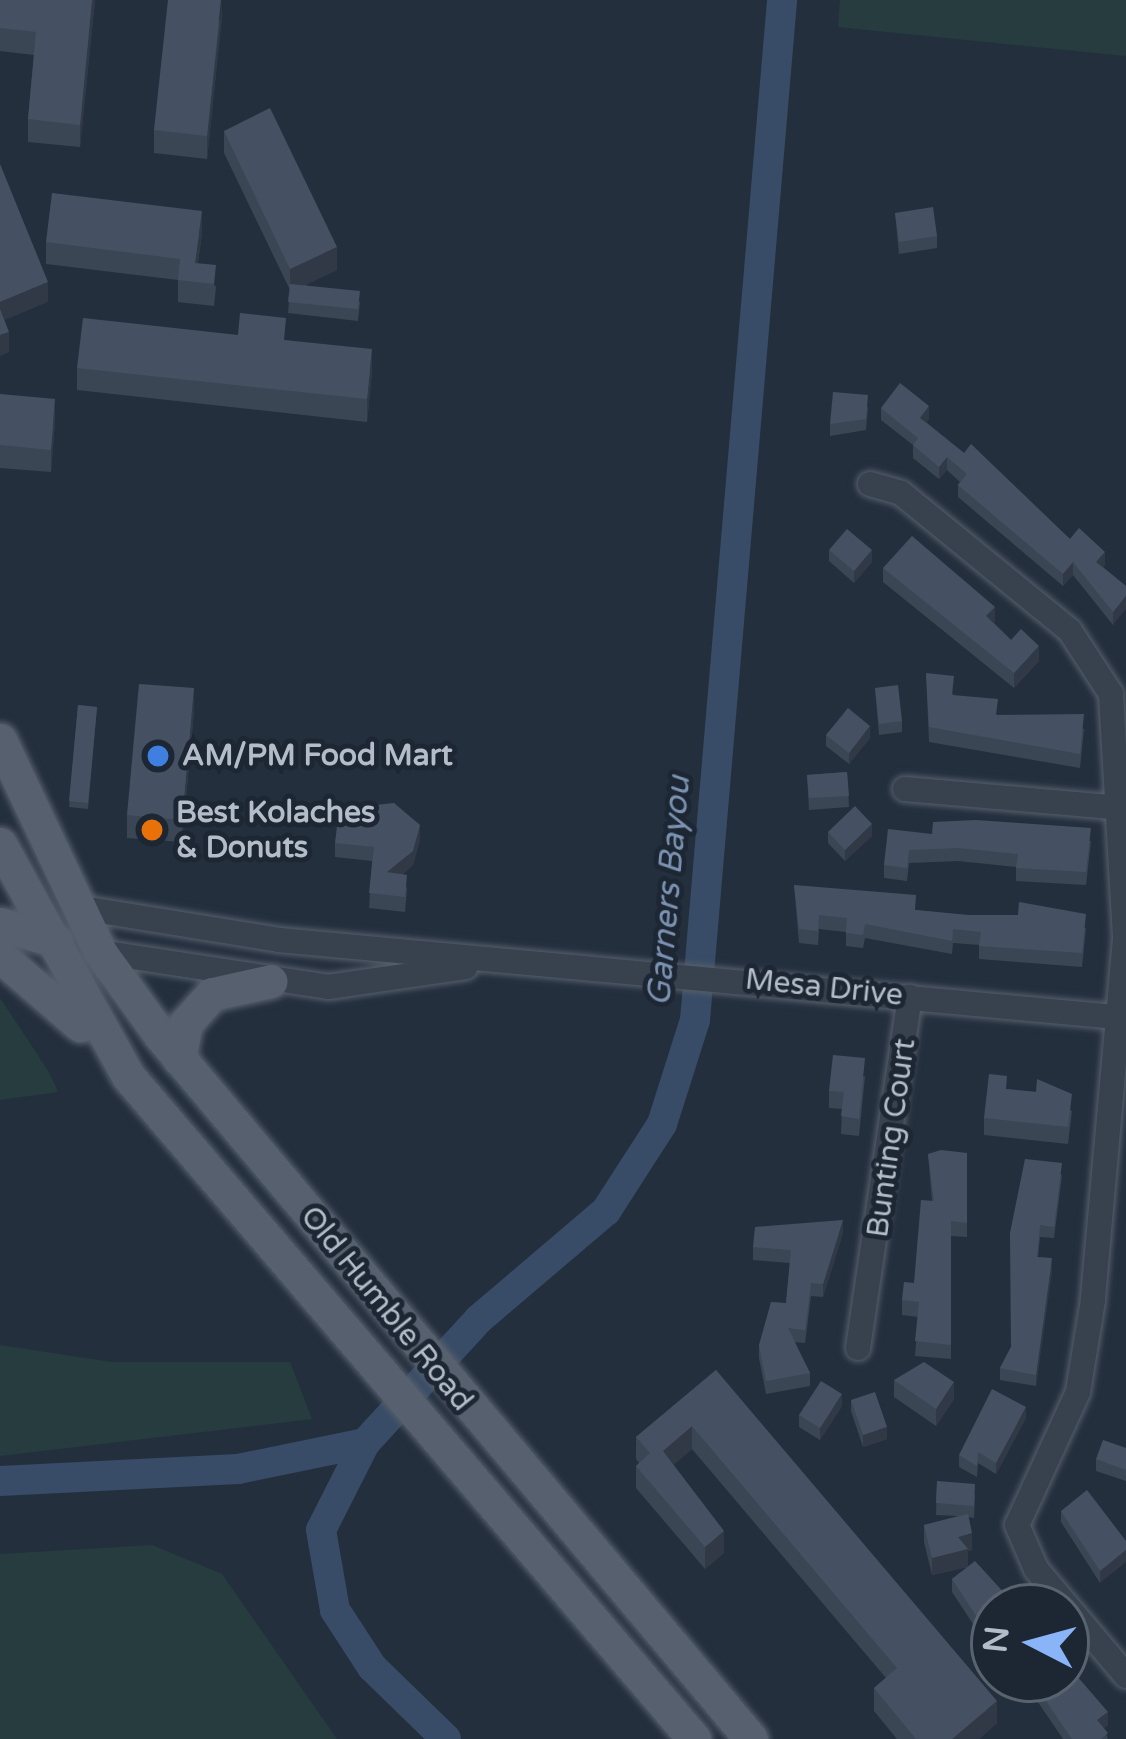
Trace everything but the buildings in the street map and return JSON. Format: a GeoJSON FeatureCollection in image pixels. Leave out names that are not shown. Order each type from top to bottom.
{"type":"FeatureCollection","features":[{"type":"Feature","properties":{"kind":"main road","name":"Old Humble Road"},"geometry":{"type":"LineString","coordinates":[[0,740],[100,952],[179,1059],[480,1424],[751,1739]]}},
{"type":"Feature","properties":{"kind":"main road","name":"Old Humble Road"},"geometry":{"type":"LineString","coordinates":[[0,844],[12,894],[46,938],[123,1068],[694,1739]]}},
{"type":"Feature","properties":{"kind":"main road"},"geometry":{"type":"LineString","coordinates":[[12,894],[82,908]]}},
{"type":"Feature","properties":{"kind":"main road"},"geometry":{"type":"LineString","coordinates":[[0,924],[46,938]]}},
{"type":"Feature","properties":{"kind":"main road","name":"Mesa Drive"},"geometry":{"type":"LineString","coordinates":[[46,938],[100,952]]}},
{"type":"Feature","properties":{"kind":"main road"},"geometry":{"type":"LineString","coordinates":[[0,956],[123,1068]]}},
{"type":"Feature","properties":{"kind":"main road"},"geometry":{"type":"LineString","coordinates":[[179,1059],[186,1024],[212,994],[272,981]]}},
{"type":"Feature","properties":{"kind":"main road"},"geometry":{"type":"LineString","coordinates":[[639,1675],[673,1646]]}},
{"type":"Feature","properties":{"kind":"street"},"geometry":{"type":"LineString","coordinates":[[869,484],[902,493],[1087,646],[1111,694],[1123,808],[1124,1018],[1086,1358],[1017,1525],[1036,1569],[1126,1676]]}},
{"type":"Feature","properties":{"kind":"street"},"geometry":{"type":"LineString","coordinates":[[905,789],[1123,808]]}},
{"type":"Feature","properties":{"kind":"street","name":"Mesa Drive"},"geometry":{"type":"LineString","coordinates":[[82,908],[256,938],[1124,1018]]}},
{"type":"Feature","properties":{"kind":"street","name":"Mesa Drive"},"geometry":{"type":"LineString","coordinates":[[100,952],[328,987],[522,960]]}},
{"type":"Feature","properties":{"kind":"street","name":"Bunting Court"},"geometry":{"type":"LineString","coordinates":[[858,1348],[910,997]]}},
{"type":"Feature","properties":{"kind":"green space"},"geometry":{"type":"Polygon","coordinates":[[[840,0],[1126,0],[1126,56],[838,27],[840,0]]]}},
{"type":"Feature","properties":{"kind":"green space"},"geometry":{"type":"Polygon","coordinates":[[[0,998],[49,1072],[58,1092],[0,1100],[0,998]]]}},
{"type":"Feature","properties":{"kind":"green space"},"geometry":{"type":"Polygon","coordinates":[[[0,1345],[111,1362],[290,1362],[312,1419],[0,1456],[0,1345]]]}},
{"type":"Feature","properties":{"kind":"green space"},"geometry":{"type":"Polygon","coordinates":[[[152,1545],[222,1574],[337,1739],[0,1739],[0,1554],[152,1545]]]}},
{"type":"Feature","properties":{"kind":"waterway","name":"Garners Bayou"},"geometry":{"type":"LineString","coordinates":[[0,1481],[238,1469],[365,1443],[479,1319],[606,1211],[662,1124],[695,1020],[782,0]]}},
{"type":"Feature","properties":{"kind":"waterway"},"geometry":{"type":"LineString","coordinates":[[365,1443],[321,1530],[335,1610],[372,1667],[446,1739]]}},
{"type":"Feature","properties":{"kind":"place","name":"AM/PM Food Mart"},"geometry":{"type":"Point","coordinates":[158,756]}},
{"type":"Feature","properties":{"kind":"place","name":"Best Kolaches & Donuts"},"geometry":{"type":"Point","coordinates":[152,830]}}]}
